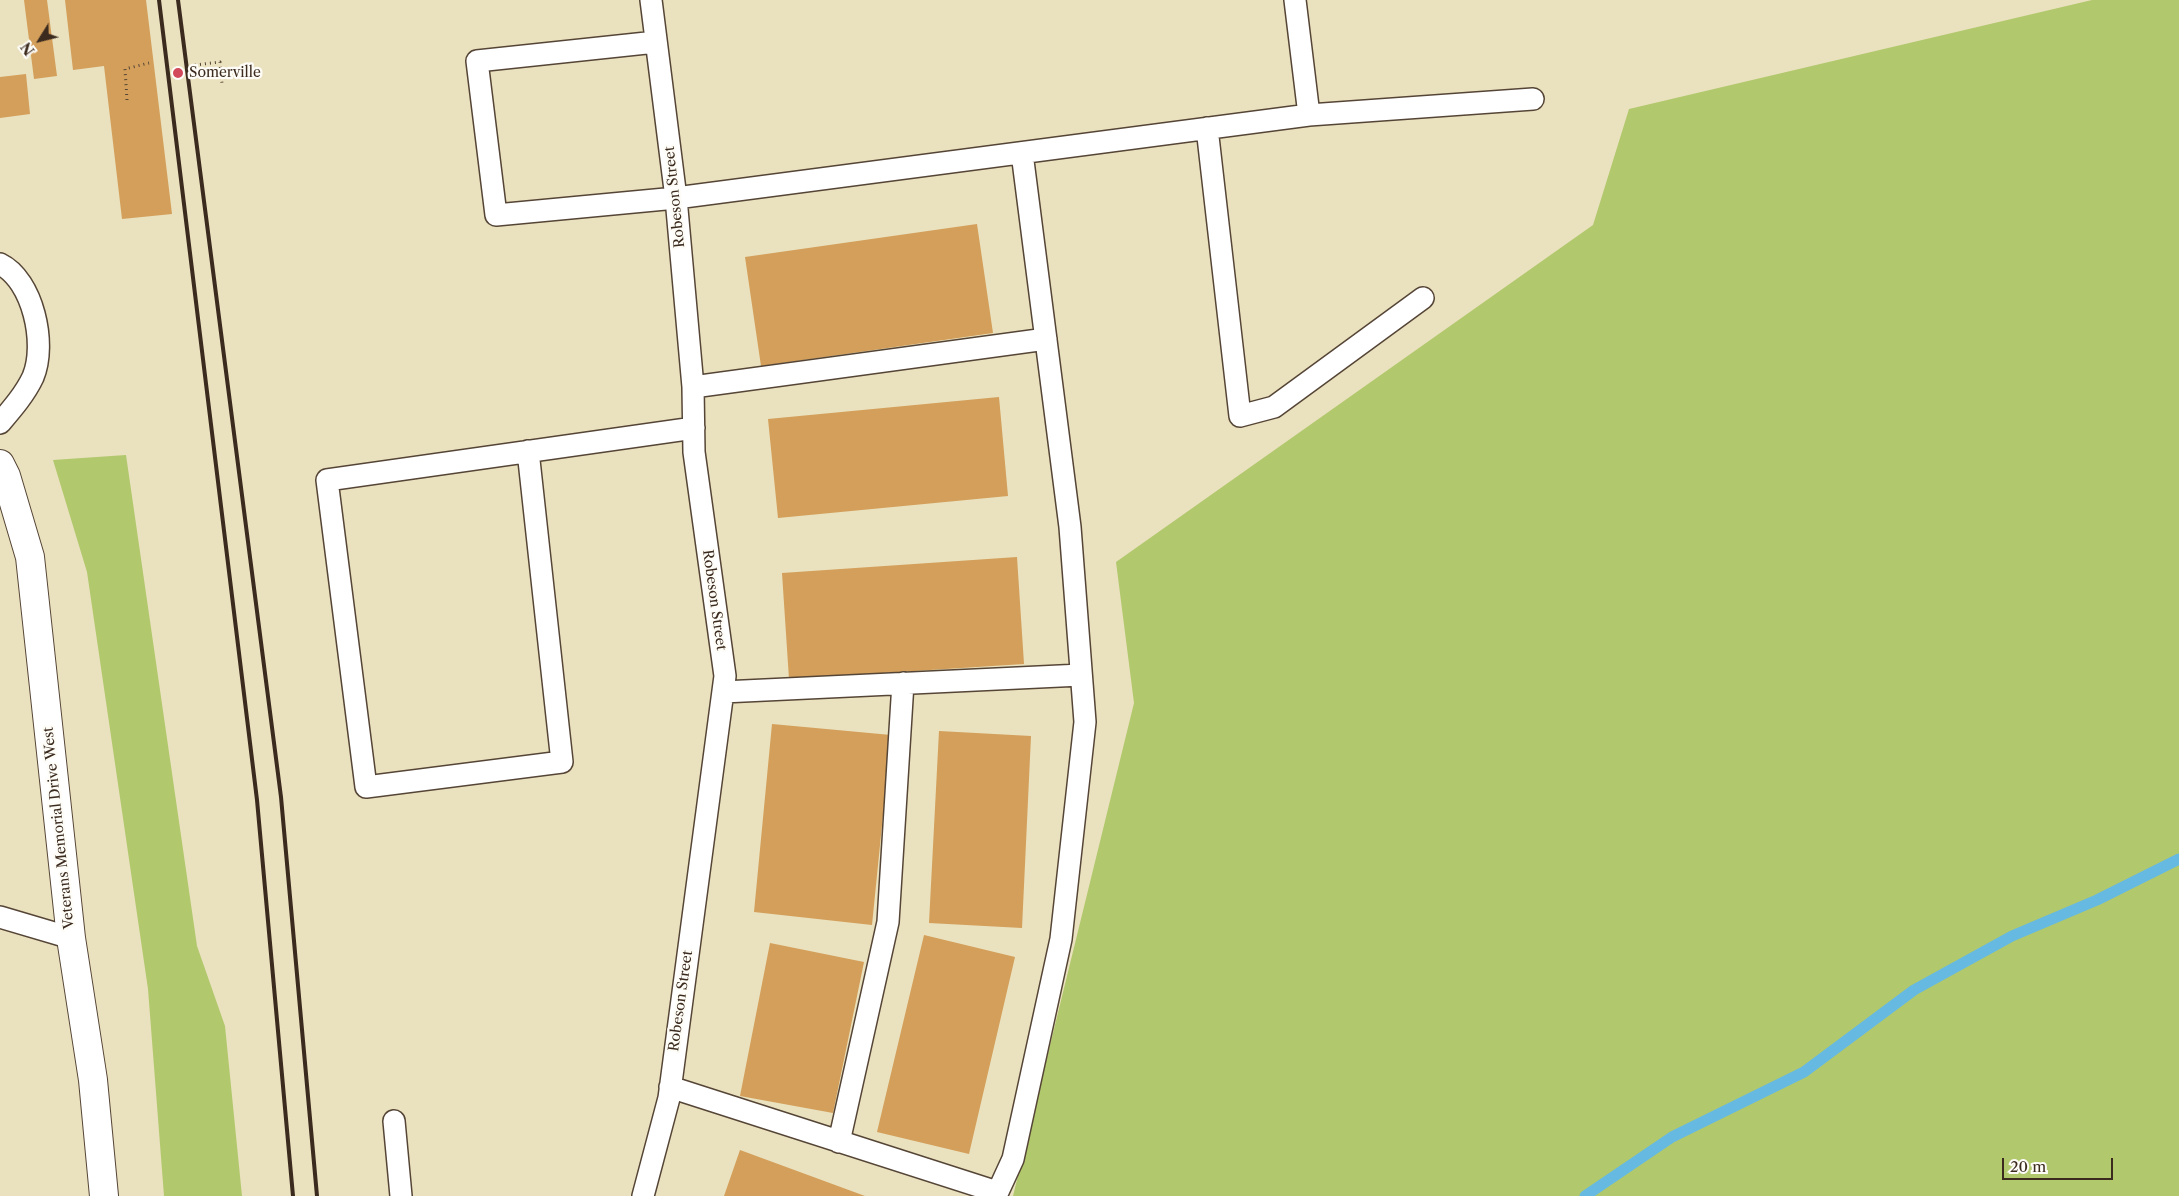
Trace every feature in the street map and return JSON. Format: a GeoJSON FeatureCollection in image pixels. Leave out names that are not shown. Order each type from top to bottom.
{"type":"FeatureCollection","features":[{"type":"Feature","properties":{"kind":"street","name":"Veterans Memorial Drive West"},"geometry":{"type":"LineString","coordinates":[[0,464],[6,476],[30,557],[71,938],[93,1080],[104,1196]]}},
{"type":"Feature","properties":{"kind":"lane","name":"Robeson Street"},"geometry":{"type":"LineString","coordinates":[[643,1196],[670,1087],[725,676],[694,452],[693,387],[676,198],[651,0]]}},
{"type":"Feature","properties":{"kind":"lane"},"geometry":{"type":"LineString","coordinates":[[1294,0],[1309,115]]}},
{"type":"Feature","properties":{"kind":"lane"},"geometry":{"type":"LineString","coordinates":[[656,42],[477,61],[496,215],[676,198],[1309,115],[1533,99]]}},
{"type":"Feature","properties":{"kind":"lane"},"geometry":{"type":"LineString","coordinates":[[1207,128],[1240,416],[1274,407],[1423,298]]}},
{"type":"Feature","properties":{"kind":"lane"},"geometry":{"type":"LineString","coordinates":[[670,1087],[997,1194],[1013,1159],[1061,939],[1085,722],[1070,528],[1022,152]]}},
{"type":"Feature","properties":{"kind":"lane"},"geometry":{"type":"LineString","coordinates":[[0,264],[8,268],[30,300],[40,341],[34,375],[19,401],[0,423]]}},
{"type":"Feature","properties":{"kind":"lane"},"geometry":{"type":"LineString","coordinates":[[693,387],[1046,339]]}},
{"type":"Feature","properties":{"kind":"lane"},"geometry":{"type":"LineString","coordinates":[[528,451],[562,762],[366,787],[328,480],[528,451],[694,428]]}},
{"type":"Feature","properties":{"kind":"lane"},"geometry":{"type":"LineString","coordinates":[[723,692],[1081,674]]}},
{"type":"Feature","properties":{"kind":"lane"},"geometry":{"type":"LineString","coordinates":[[838,1142],[888,922],[903,683]]}},
{"type":"Feature","properties":{"kind":"lane"},"geometry":{"type":"LineString","coordinates":[[0,917],[71,938]]}},
{"type":"Feature","properties":{"kind":"lane"},"geometry":{"type":"LineString","coordinates":[[394,1121],[401,1196]]}},
{"type":"Feature","properties":{"kind":"path"},"geometry":{"type":"LineString","coordinates":[[195,65],[220,62],[222,84]]}},
{"type":"Feature","properties":{"kind":"path"},"geometry":{"type":"LineString","coordinates":[[127,100],[124,69],[149,63]]}},
{"type":"Feature","properties":{"kind":"green space"},"geometry":{"type":"Polygon","coordinates":[[[2092,0],[2179,0],[2179,1196],[1013,1196],[1134,703],[1116,562],[1593,225],[1629,109],[2092,0]]]}},
{"type":"Feature","properties":{"kind":"green space"},"geometry":{"type":"Polygon","coordinates":[[[126,455],[197,946],[225,1026],[242,1196],[164,1196],[148,989],[87,572],[53,460],[126,455]]]}},
{"type":"Feature","properties":{"kind":"building"},"geometry":{"type":"Polygon","coordinates":[[[24,0],[47,0],[57,76],[34,79],[24,0]]]}},
{"type":"Feature","properties":{"kind":"building"},"geometry":{"type":"Polygon","coordinates":[[[65,0],[146,0],[172,214],[122,219],[104,66],[73,70],[65,0]]]}},
{"type":"Feature","properties":{"kind":"building"},"geometry":{"type":"Polygon","coordinates":[[[26,74],[30,114],[0,118],[0,77],[26,74]]]}},
{"type":"Feature","properties":{"kind":"building"},"geometry":{"type":"Polygon","coordinates":[[[977,224],[993,333],[761,366],[745,257],[977,224]]]}},
{"type":"Feature","properties":{"kind":"building"},"geometry":{"type":"Polygon","coordinates":[[[999,397],[1008,496],[778,518],[768,419],[999,397]]]}},
{"type":"Feature","properties":{"kind":"building"},"geometry":{"type":"Polygon","coordinates":[[[1017,557],[1024,664],[789,679],[782,573],[1017,557]]]}},
{"type":"Feature","properties":{"kind":"building"},"geometry":{"type":"Polygon","coordinates":[[[772,724],[891,735],[872,925],[754,912],[772,724]]]}},
{"type":"Feature","properties":{"kind":"building"},"geometry":{"type":"Polygon","coordinates":[[[939,731],[1031,736],[1022,928],[929,923],[939,731]]]}},
{"type":"Feature","properties":{"kind":"building"},"geometry":{"type":"Polygon","coordinates":[[[924,935],[1015,957],[969,1154],[877,1132],[924,935]]]}},
{"type":"Feature","properties":{"kind":"building"},"geometry":{"type":"Polygon","coordinates":[[[770,943],[864,962],[833,1113],[740,1096],[770,943]]]}},
{"type":"Feature","properties":{"kind":"building"},"geometry":{"type":"Polygon","coordinates":[[[740,1150],[865,1196],[724,1196],[740,1150]]]}},
{"type":"Feature","properties":{"kind":"waterway"},"geometry":{"type":"LineString","coordinates":[[1585,1196],[1672,1137],[1804,1072],[1914,990],[2012,936],[2097,900],[2179,859]]}},
{"type":"Feature","properties":{"kind":"railway"},"geometry":{"type":"LineString","coordinates":[[159,0],[257,800],[293,1196]]}},
{"type":"Feature","properties":{"kind":"railway"},"geometry":{"type":"LineString","coordinates":[[178,0],[281,797],[317,1196]]}},
{"type":"Feature","properties":{"kind":"place","name":"Somerville"},"geometry":{"type":"Point","coordinates":[178,73]}}]}
